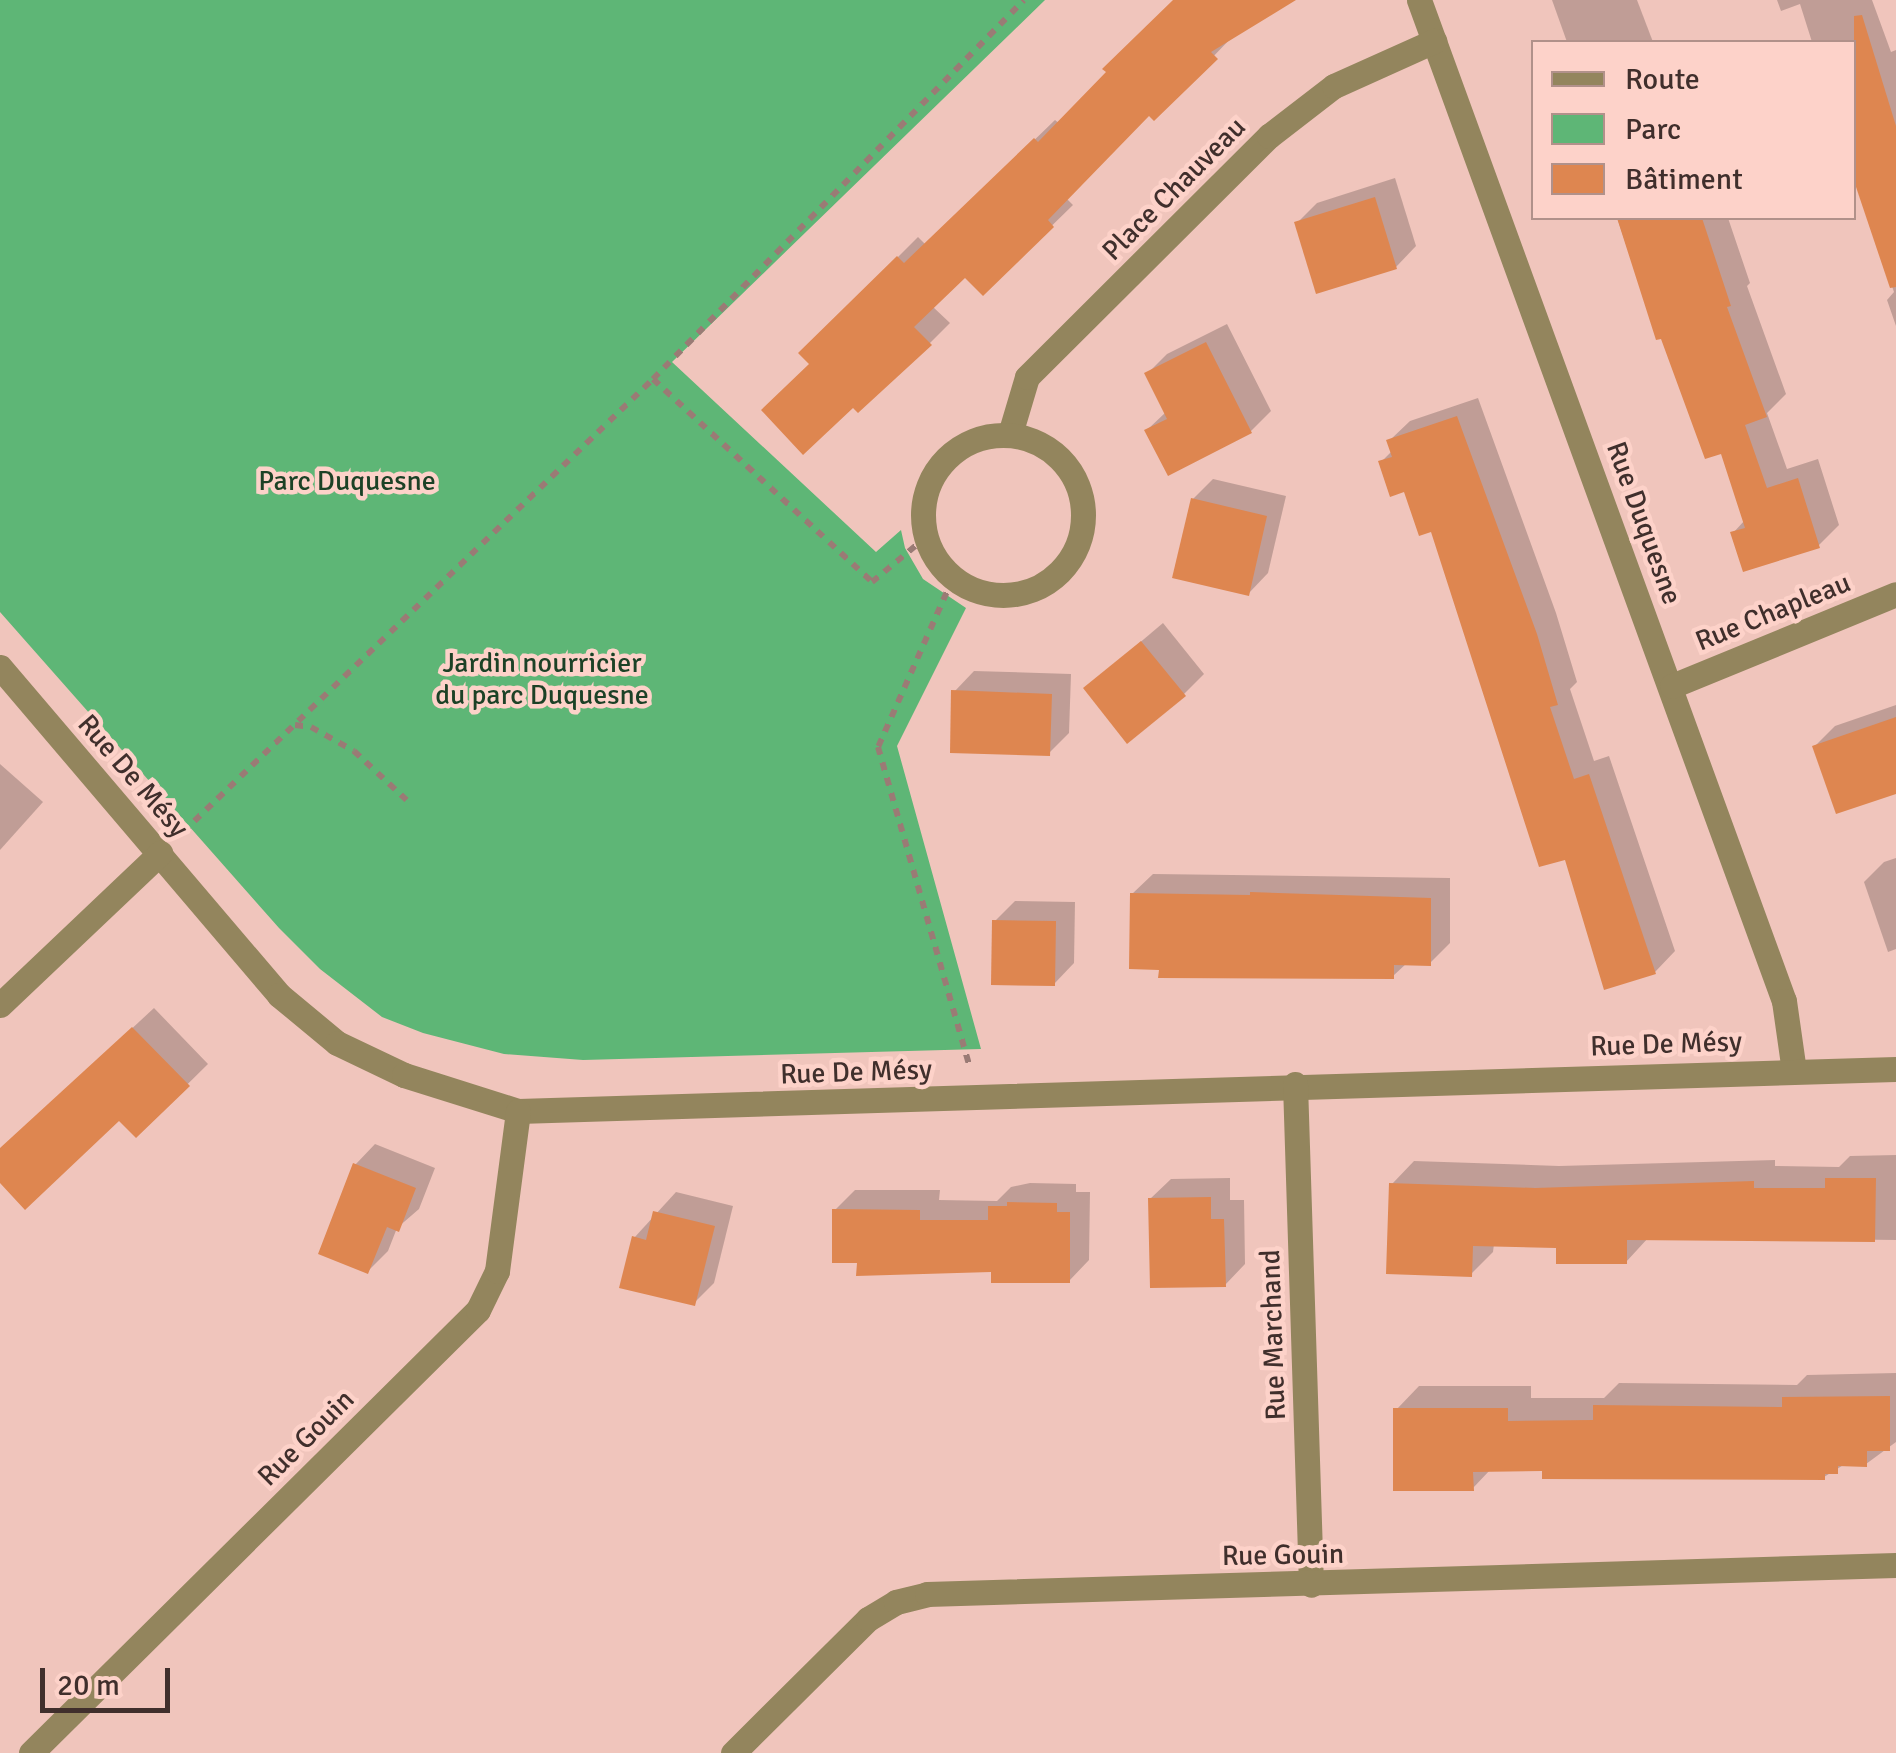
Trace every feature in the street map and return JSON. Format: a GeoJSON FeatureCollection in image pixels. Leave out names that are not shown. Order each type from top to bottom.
{"type":"FeatureCollection","features":[{"type":"Feature","properties":{"kind":"street","name":"Rue Duquesne"},"geometry":{"type":"LineString","coordinates":[[1420,0],[1784,1001],[1794,1070]]}},
{"type":"Feature","properties":{"kind":"street","name":"Place Chauveau"},"geometry":{"type":"LineString","coordinates":[[1010,434],[1027,376],[1270,136],[1334,86],[1434,41]]}},
{"type":"Feature","properties":{"kind":"street"},"geometry":{"type":"LineString","coordinates":[[1010,434],[1037,442],[1059,457],[1075,479],[1083,505],[1082,532],[1071,558],[1053,578],[1028,591],[1002,595],[974,590],[954,578],[937,560],[926,537],[925,498],[941,463],[961,446],[985,436],[1010,434]]}},
{"type":"Feature","properties":{"kind":"street","name":"Rue Chapleau"},"geometry":{"type":"LineString","coordinates":[[1672,686],[1896,594]]}},
{"type":"Feature","properties":{"kind":"street","name":"Rue De Mésy"},"geometry":{"type":"LineString","coordinates":[[0,668],[279,995],[337,1042],[404,1075],[518,1111],[1296,1084],[1896,1069]]}},
{"type":"Feature","properties":{"kind":"street"},"geometry":{"type":"LineString","coordinates":[[0,1005],[160,854]]}},
{"type":"Feature","properties":{"kind":"street","name":"Rue Marchand"},"geometry":{"type":"LineString","coordinates":[[1296,1084],[1311,1585]]}},
{"type":"Feature","properties":{"kind":"street","name":"Rue Gouin"},"geometry":{"type":"LineString","coordinates":[[31,1753],[478,1310],[497,1271],[518,1111]]}},
{"type":"Feature","properties":{"kind":"street","name":"Rue Gouin"},"geometry":{"type":"LineString","coordinates":[[733,1753],[868,1619],[911,1597],[943,1592],[1311,1585],[1896,1565]]}},
{"type":"Feature","properties":{"kind":"path"},"geometry":{"type":"LineString","coordinates":[[160,854],[652,380],[1024,0]]}},
{"type":"Feature","properties":{"kind":"path"},"geometry":{"type":"LineString","coordinates":[[652,380],[872,582],[926,537]]}},
{"type":"Feature","properties":{"kind":"path"},"geometry":{"type":"LineString","coordinates":[[954,578],[878,746],[978,1097]]}},
{"type":"Feature","properties":{"kind":"path"},"geometry":{"type":"LineString","coordinates":[[294,725],[310,727],[354,751],[412,805]]}},
{"type":"Feature","properties":{"kind":"green space","name":"Parc Duquesne"},"geometry":{"type":"Polygon","coordinates":[[[0,0],[1045,0],[672,362],[876,552],[901,530],[905,548],[923,579],[966,608],[897,746],[981,1049],[583,1060],[504,1054],[423,1033],[382,1017],[320,969],[279,928],[0,612],[0,0]]]}},
{"type":"Feature","properties":{"kind":"building"},"geometry":{"type":"Polygon","coordinates":[[[1173,0],[1296,0],[1211,52],[1218,59],[1154,121],[1149,116],[1048,220],[1054,227],[983,296],[965,278],[914,327],[932,345],[858,413],[853,408],[803,455],[761,410],[809,364],[798,353],[897,256],[904,263],[1034,138],[1038,142],[1106,72],[1102,69],[1173,0]]]}},
{"type":"Feature","properties":{"kind":"building"},"geometry":{"type":"Polygon","coordinates":[[[1862,15],[1896,126],[1896,287],[1890,288],[1856,187],[1854,16],[1862,15]]]}},
{"type":"Feature","properties":{"kind":"building"},"geometry":{"type":"Polygon","coordinates":[[[1375,197],[1397,269],[1316,294],[1294,222],[1375,197]]]}},
{"type":"Feature","properties":{"kind":"building"},"geometry":{"type":"Polygon","coordinates":[[[1618,220],[1703,220],[1731,306],[1727,307],[1767,417],[1745,425],[1767,488],[1798,478],[1820,548],[1743,572],[1730,532],[1745,528],[1721,454],[1705,459],[1661,339],[1656,340],[1618,220]]]}},
{"type":"Feature","properties":{"kind":"building"},"geometry":{"type":"Polygon","coordinates":[[[1206,342],[1252,433],[1168,476],[1144,430],[1167,419],[1144,373],[1206,342]]]}},
{"type":"Feature","properties":{"kind":"building"},"geometry":{"type":"Polygon","coordinates":[[[1457,416],[1537,634],[1558,705],[1550,707],[1574,779],[1589,774],[1656,974],[1604,990],[1565,860],[1539,867],[1431,532],[1419,536],[1404,492],[1390,497],[1378,461],[1392,457],[1386,440],[1457,416]]]}},
{"type":"Feature","properties":{"kind":"building"},"geometry":{"type":"Polygon","coordinates":[[[1191,498],[1267,516],[1249,596],[1172,578],[1191,498]]]}},
{"type":"Feature","properties":{"kind":"building"},"geometry":{"type":"Polygon","coordinates":[[[1141,641],[1186,696],[1127,744],[1083,688],[1141,641]]]}},
{"type":"Feature","properties":{"kind":"building"},"geometry":{"type":"Polygon","coordinates":[[[951,690],[1052,694],[1050,756],[950,753],[951,690]]]}},
{"type":"Feature","properties":{"kind":"building"},"geometry":{"type":"Polygon","coordinates":[[[1896,717],[1896,794],[1836,814],[1812,746],[1896,717]]]}},
{"type":"Feature","properties":{"kind":"building"},"geometry":{"type":"Polygon","coordinates":[[[1130,893],[1431,898],[1431,966],[1394,965],[1394,979],[1158,978],[1159,970],[1129,969],[1130,893]]]}},
{"type":"Feature","properties":{"kind":"building"},"geometry":{"type":"Polygon","coordinates":[[[992,920],[1056,921],[1055,986],[991,985],[992,920]]]}},
{"type":"Feature","properties":{"kind":"building"},"geometry":{"type":"Polygon","coordinates":[[[132,1027],[190,1086],[136,1138],[119,1121],[25,1210],[0,1183],[0,1148],[132,1027]]]}},
{"type":"Feature","properties":{"kind":"building"},"geometry":{"type":"Polygon","coordinates":[[[353,1163],[416,1188],[399,1232],[387,1227],[368,1274],[318,1254],[353,1163]]]}},
{"type":"Feature","properties":{"kind":"building"},"geometry":{"type":"Polygon","coordinates":[[[1825,1178],[1876,1178],[1875,1242],[1627,1240],[1627,1264],[1556,1264],[1556,1248],[1473,1246],[1472,1277],[1386,1274],[1389,1183],[1535,1188],[1754,1181],[1754,1188],[1825,1188],[1825,1178]]]}},
{"type":"Feature","properties":{"kind":"building"},"geometry":{"type":"Polygon","coordinates":[[[1211,1197],[1211,1219],[1224,1219],[1226,1287],[1150,1288],[1148,1198],[1211,1197]]]}},
{"type":"Feature","properties":{"kind":"building"},"geometry":{"type":"Polygon","coordinates":[[[1007,1202],[1057,1203],[1057,1212],[1070,1212],[1070,1283],[991,1283],[991,1272],[856,1276],[857,1263],[832,1263],[832,1209],[920,1210],[920,1220],[988,1220],[988,1206],[1007,1206],[1007,1202]]]}},
{"type":"Feature","properties":{"kind":"building"},"geometry":{"type":"Polygon","coordinates":[[[653,1211],[715,1226],[695,1306],[619,1288],[632,1236],[646,1240],[653,1211]]]}},
{"type":"Feature","properties":{"kind":"building"},"geometry":{"type":"Polygon","coordinates":[[[1890,1396],[1890,1451],[1867,1451],[1867,1467],[1838,1466],[1838,1474],[1825,1474],[1825,1480],[1542,1479],[1542,1471],[1473,1472],[1474,1491],[1393,1491],[1393,1408],[1508,1408],[1508,1421],[1593,1420],[1593,1405],[1782,1407],[1782,1397],[1890,1396]]]}},
{"type":"Feature","properties":{"kind":"park label","name":"Jardin nourricier du parc Duquesne"},"geometry":{"type":"Point","coordinates":[542,679]}}]}
